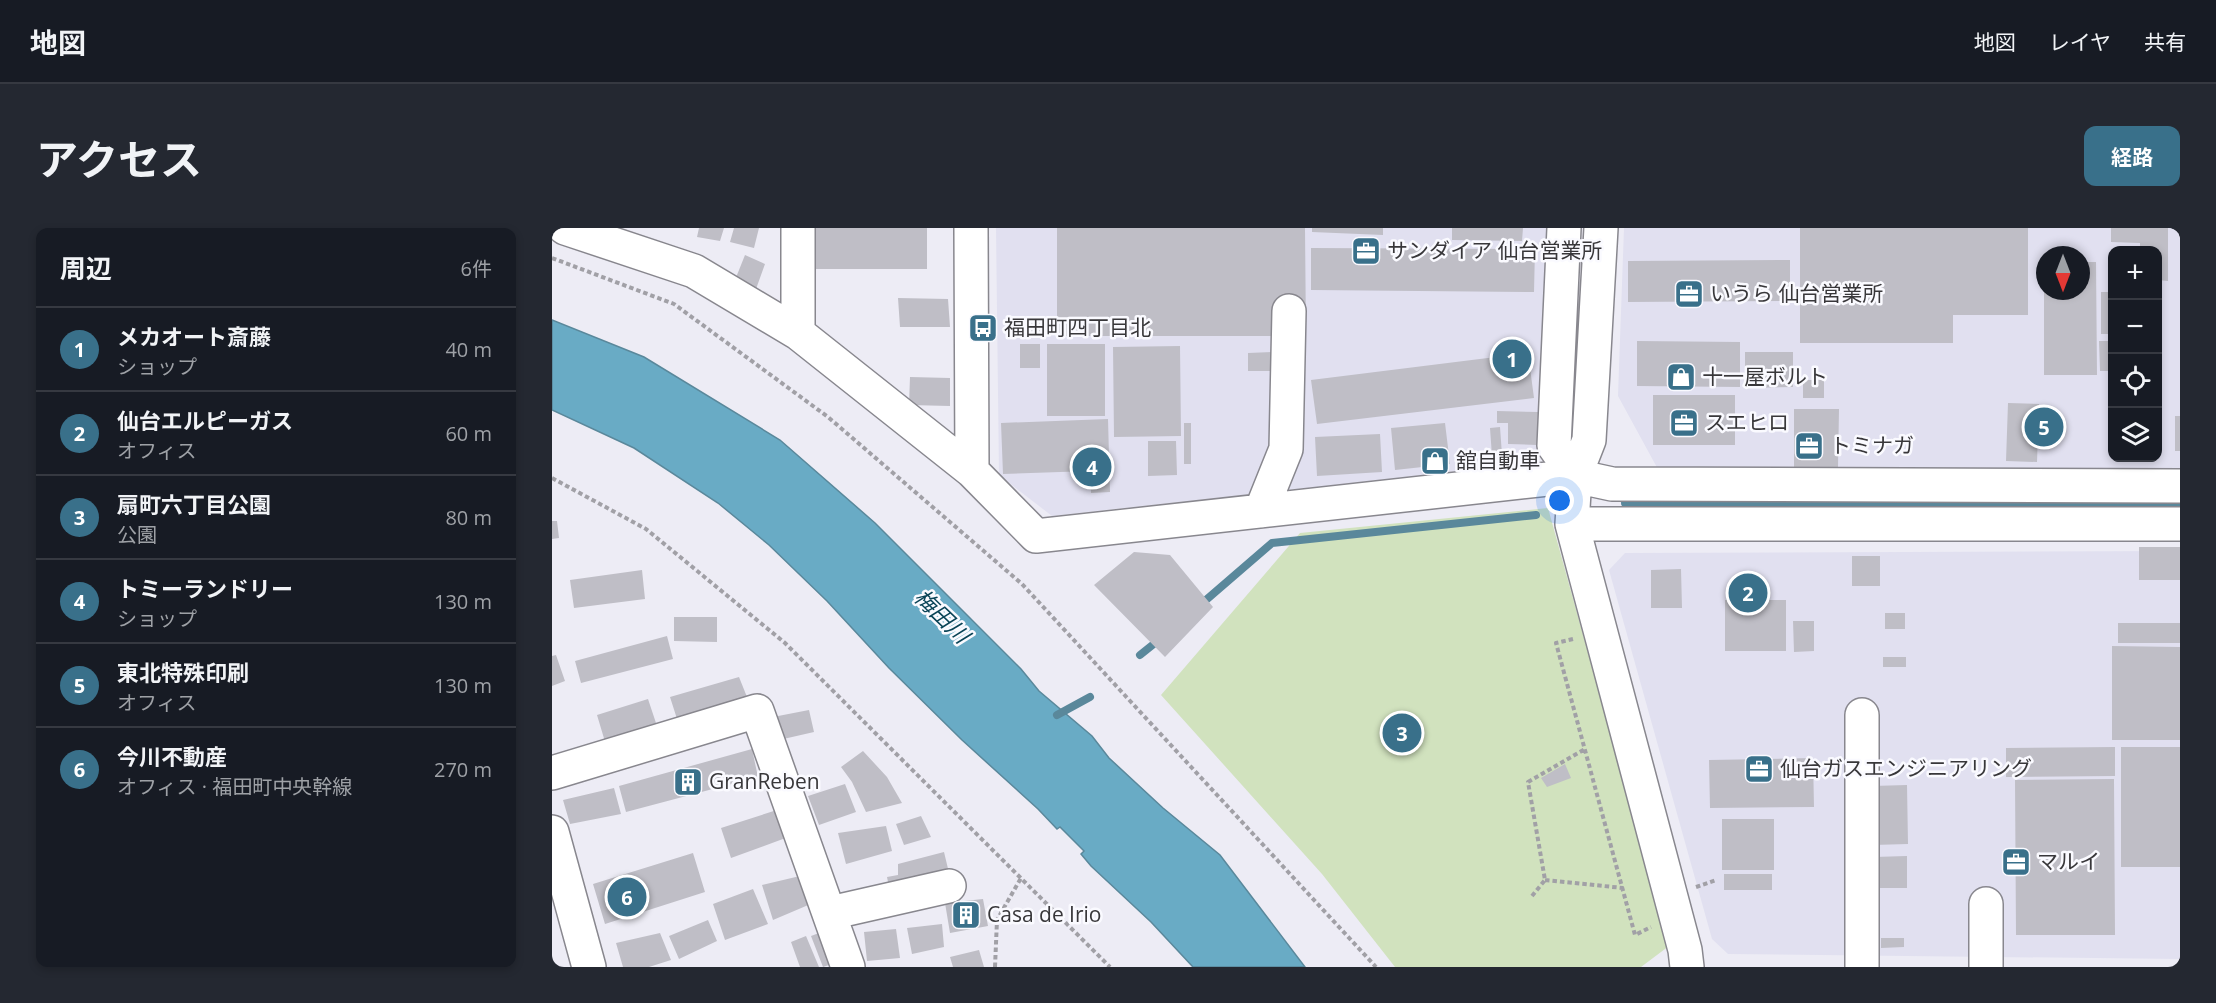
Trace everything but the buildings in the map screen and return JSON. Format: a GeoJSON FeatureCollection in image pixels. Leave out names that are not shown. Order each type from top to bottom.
{"type":"FeatureCollection","features":[{"type":"Feature","properties":{"kind":"street"},"geometry":{"type":"LineString","coordinates":[[565,228],[693,271],[798,333],[972,471],[1036,536],[1575,476],[1612,484],[2180,486]]}},
{"type":"Feature","properties":{"kind":"street"},"geometry":{"type":"LineString","coordinates":[[798,228],[798,333]]}},
{"type":"Feature","properties":{"kind":"street"},"geometry":{"type":"LineString","coordinates":[[971,228],[972,471]]}},
{"type":"Feature","properties":{"kind":"street"},"geometry":{"type":"LineString","coordinates":[[1564,228],[1554,446],[1575,476]]}},
{"type":"Feature","properties":{"kind":"street"},"geometry":{"type":"LineString","coordinates":[[1601,228],[1589,440],[1575,476],[1572,524],[1682,938],[1687,967]]}},
{"type":"Feature","properties":{"kind":"street"},"geometry":{"type":"LineString","coordinates":[[1262,511],[1286,449],[1289,311]]}},
{"type":"Feature","properties":{"kind":"street"},"geometry":{"type":"LineString","coordinates":[[1572,524],[2180,524]]}},
{"type":"Feature","properties":{"kind":"street"},"geometry":{"type":"LineString","coordinates":[[552,773],[757,711],[848,967]]}},
{"type":"Feature","properties":{"kind":"street"},"geometry":{"type":"LineString","coordinates":[[1862,715],[1862,967]]}},
{"type":"Feature","properties":{"kind":"street"},"geometry":{"type":"LineString","coordinates":[[552,832],[589,967]]}},
{"type":"Feature","properties":{"kind":"street"},"geometry":{"type":"LineString","coordinates":[[830,913],[949,886]]}},
{"type":"Feature","properties":{"kind":"street"},"geometry":{"type":"LineString","coordinates":[[1986,904],[1986,967]]}},
{"type":"Feature","properties":{"kind":"path"},"geometry":{"type":"LineString","coordinates":[[552,258],[674,303],[828,417],[1013,576],[1376,967]]}},
{"type":"Feature","properties":{"kind":"path"},"geometry":{"type":"LineString","coordinates":[[552,478],[646,529],[786,643],[1110,967]]}},
{"type":"Feature","properties":{"kind":"path"},"geometry":{"type":"LineString","coordinates":[[1583,637],[1556,643],[1635,935]]}},
{"type":"Feature","properties":{"kind":"path"},"geometry":{"type":"LineString","coordinates":[[1533,896],[1545,880],[1528,782],[1585,749]]}},
{"type":"Feature","properties":{"kind":"path"},"geometry":{"type":"LineString","coordinates":[[995,967],[997,920],[1021,878]]}},
{"type":"Feature","properties":{"kind":"path"},"geometry":{"type":"LineString","coordinates":[[1545,880],[1623,888]]}},
{"type":"Feature","properties":{"kind":"path"},"geometry":{"type":"LineString","coordinates":[[1693,888],[1716,880]]}},
{"type":"Feature","properties":{"kind":"shaded area"},"geometry":{"type":"Polygon","coordinates":[[[996,228],[1549,228],[1540,462],[1052,516],[999,475],[996,228]]]}},
{"type":"Feature","properties":{"kind":"shaded area"},"geometry":{"type":"Polygon","coordinates":[[[1624,228],[2180,228],[2180,473],[1660,473],[1618,396],[1624,228]]]}},
{"type":"Feature","properties":{"kind":"shaded area"},"geometry":{"type":"Polygon","coordinates":[[[2180,551],[2180,959],[1728,954],[1712,939],[1609,570],[1625,553],[2180,551]]]}},
{"type":"Feature","properties":{"kind":"green space"},"geometry":{"type":"Polygon","coordinates":[[[1548,508],[1659,910],[1660,923],[1673,943],[1641,967],[1395,967],[1322,874],[1161,695],[1300,533],[1548,508]]]}},
{"type":"Feature","properties":{"kind":"water","name":"梅田川"},"geometry":{"type":"Polygon","coordinates":[[[552,320],[644,357],[780,440],[875,523],[1021,669],[1039,691],[1092,736],[1109,758],[1163,808],[1220,855],[1305,967],[1193,967],[1151,922],[1091,866],[1081,854],[1084,851],[1060,827],[1057,829],[962,740],[889,668],[827,601],[769,545],[718,503],[634,448],[552,410],[552,320]]]}},
{"type":"Feature","properties":{"kind":"waterway"},"geometry":{"type":"LineString","coordinates":[[1625,503],[2180,505]]}},
{"type":"Feature","properties":{"kind":"waterway"},"geometry":{"type":"LineString","coordinates":[[1199,606],[1272,543],[1536,515]]}},
{"type":"Feature","properties":{"kind":"waterway"},"geometry":{"type":"LineString","coordinates":[[1140,655],[1160,639]]}},
{"type":"Feature","properties":{"kind":"waterway"},"geometry":{"type":"LineString","coordinates":[[1057,715],[1090,697]]}},
{"type":"Feature","properties":{"kind":"place","name":"サンダイア 仙台営業所"},"geometry":{"type":"Point","coordinates":[1366,251]}},
{"type":"Feature","properties":{"kind":"place","name":"いうら 仙台営業所"},"geometry":{"type":"Point","coordinates":[1689,294]}},
{"type":"Feature","properties":{"kind":"place","name":"福田町四丁目北"},"geometry":{"type":"Point","coordinates":[983,328]}},
{"type":"Feature","properties":{"kind":"place","name":"メカオート斎藤"},"geometry":{"type":"Point","coordinates":[1512,359]}},
{"type":"Feature","properties":{"kind":"place","name":"十一屋ボルト"},"geometry":{"type":"Point","coordinates":[1681,377]}},
{"type":"Feature","properties":{"kind":"place","name":"スエヒロ"},"geometry":{"type":"Point","coordinates":[1684,423]}},
{"type":"Feature","properties":{"kind":"place","name":"東北特殊印刷"},"geometry":{"type":"Point","coordinates":[2044,427]}},
{"type":"Feature","properties":{"kind":"place","name":"トミナガ"},"geometry":{"type":"Point","coordinates":[1809,446]}},
{"type":"Feature","properties":{"kind":"place","name":"舘自動車"},"geometry":{"type":"Point","coordinates":[1435,461]}},
{"type":"Feature","properties":{"kind":"place","name":"トミーランドリー"},"geometry":{"type":"Point","coordinates":[1092,467]}},
{"type":"Feature","properties":{"kind":"place","name":"仙台エルピーガス"},"geometry":{"type":"Point","coordinates":[1748,593]}},
{"type":"Feature","properties":{"kind":"place","name":"扇町六丁目公園"},"geometry":{"type":"Point","coordinates":[1402,733]}},
{"type":"Feature","properties":{"kind":"place","name":"仙台ガスエンジニアリング"},"geometry":{"type":"Point","coordinates":[1759,769]}},
{"type":"Feature","properties":{"kind":"place","name":"GranReben"},"geometry":{"type":"Point","coordinates":[688,782]}},
{"type":"Feature","properties":{"kind":"place","name":"マルイ"},"geometry":{"type":"Point","coordinates":[2016,862]}},
{"type":"Feature","properties":{"kind":"place","name":"今川不動産"},"geometry":{"type":"Point","coordinates":[627,897]}},
{"type":"Feature","properties":{"kind":"place","name":"Casa de Irio"},"geometry":{"type":"Point","coordinates":[966,915]}}]}
